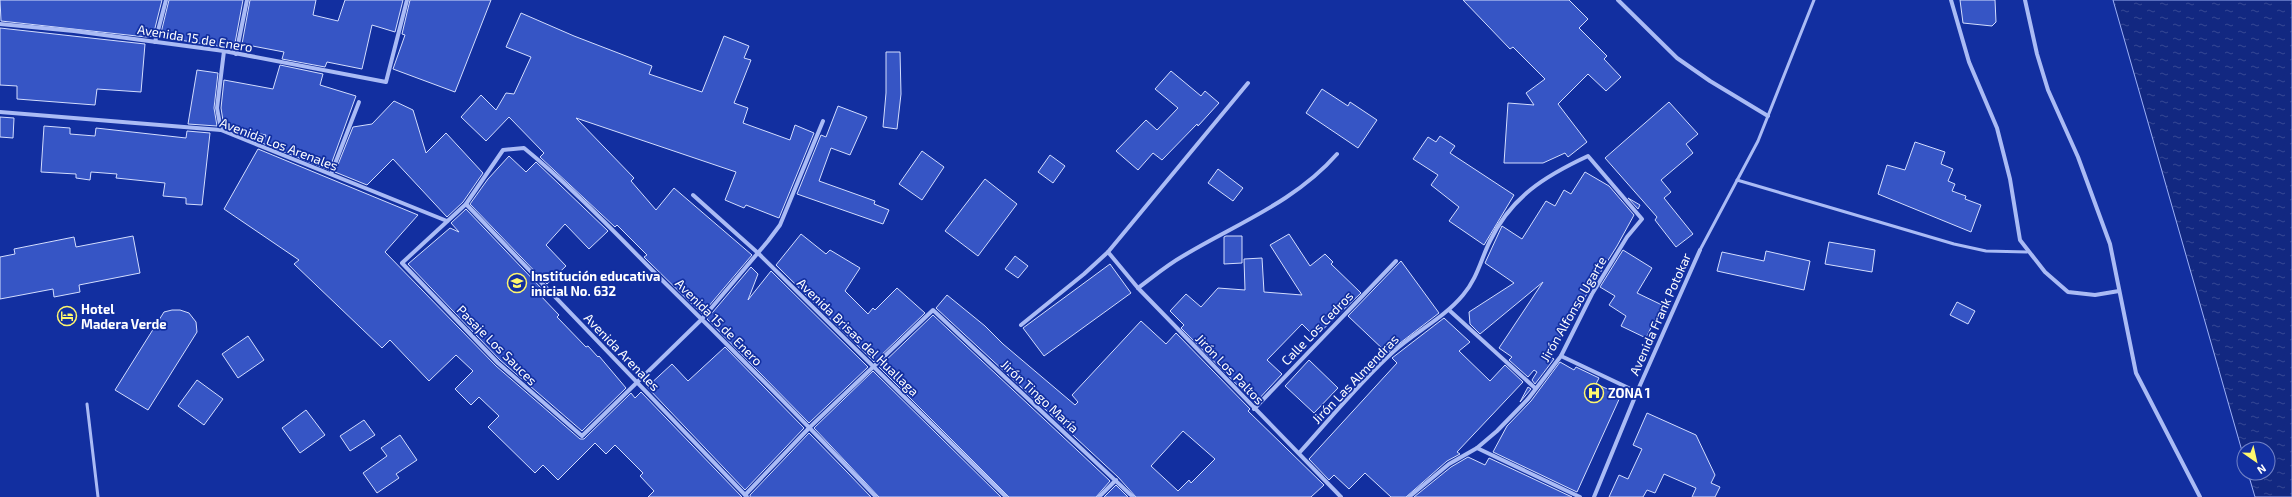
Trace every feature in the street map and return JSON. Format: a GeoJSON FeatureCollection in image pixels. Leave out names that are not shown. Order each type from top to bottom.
{"type":"FeatureCollection","features":[{"type":"Feature","properties":{"kind":"street"},"geometry":{"type":"LineString","coordinates":[[155,42],[166,0]]}},
{"type":"Feature","properties":{"kind":"street"},"geometry":{"type":"LineString","coordinates":[[236,54],[247,0]]}},
{"type":"Feature","properties":{"kind":"street","name":"Avenida 15 de Enero"},"geometry":{"type":"LineString","coordinates":[[0,24],[224,51],[386,82],[407,0]]}},
{"type":"Feature","properties":{"kind":"street"},"geometry":{"type":"LineString","coordinates":[[1618,0],[1677,58],[1710,81],[1768,116]]}},
{"type":"Feature","properties":{"kind":"street"},"geometry":{"type":"LineString","coordinates":[[1951,0],[1969,62],[1997,128],[2010,179],[2020,240],[2027,252],[2045,272],[2068,292],[2095,295],[2119,291]]}},
{"type":"Feature","properties":{"kind":"street"},"geometry":{"type":"LineString","coordinates":[[2025,0],[2037,54],[2048,90],[2078,157],[2110,244],[2136,373],[2200,497]]}},
{"type":"Feature","properties":{"kind":"street"},"geometry":{"type":"LineString","coordinates":[[221,130],[217,108],[224,51]]}},
{"type":"Feature","properties":{"kind":"street"},"geometry":{"type":"LineString","coordinates":[[1021,326],[1108,252],[1248,83]]}},
{"type":"Feature","properties":{"kind":"street"},"geometry":{"type":"LineString","coordinates":[[331,174],[359,102]]}},
{"type":"Feature","properties":{"kind":"street","name":"Avenida Los Arenales"},"geometry":{"type":"LineString","coordinates":[[0,112],[221,130],[447,221]]}},
{"type":"Feature","properties":{"kind":"street"},"geometry":{"type":"LineString","coordinates":[[638,382],[702,319],[780,225],[823,122]]}},
{"type":"Feature","properties":{"kind":"street","name":"Avenida 15 de Enero"},"geometry":{"type":"LineString","coordinates":[[466,204],[503,150],[524,148],[556,174],[810,427],[876,497]]}},
{"type":"Feature","properties":{"kind":"street"},"geometry":{"type":"LineString","coordinates":[[1138,288],[1183,256],[1280,203],[1326,166],[1337,154]]}},
{"type":"Feature","properties":{"kind":"street","name":"Jirón Alfonso Ugarte"},"geometry":{"type":"LineString","coordinates":[[1409,497],[1449,464],[1477,448],[1515,414],[1561,356],[1592,294],[1627,237],[1642,219],[1588,156]]}},
{"type":"Feature","properties":{"kind":"street","name":"Jirón Las Almendras"},"geometry":{"type":"LineString","coordinates":[[1300,452],[1393,352],[1411,336],[1449,310],[1464,294],[1480,268],[1490,241],[1516,202],[1538,182],[1560,169],[1588,156]]}},
{"type":"Feature","properties":{"kind":"street","name":"Avenida Brisas del Huallaga"},"geometry":{"type":"LineString","coordinates":[[693,195],[758,253],[1006,497]]}},
{"type":"Feature","properties":{"kind":"street"},"geometry":{"type":"LineString","coordinates":[[447,221],[466,204]]}},
{"type":"Feature","properties":{"kind":"street","name":"Avenida Arenales"},"geometry":{"type":"LineString","coordinates":[[466,204],[746,496]]}},
{"type":"Feature","properties":{"kind":"street","name":"Pasaje Los Sauces"},"geometry":{"type":"LineString","coordinates":[[447,221],[402,263],[498,363],[582,436],[638,382]]}},
{"type":"Feature","properties":{"kind":"street","name":"Avenida Frank Potokar"},"geometry":{"type":"LineString","coordinates":[[1594,497],[1637,392],[1700,250]]}},
{"type":"Feature","properties":{"kind":"street","name":"Jirón Los Paltos"},"geometry":{"type":"LineString","coordinates":[[1108,252],[1138,288],[1254,409],[1300,452],[1341,497]]}},
{"type":"Feature","properties":{"kind":"street","name":"Calle Los Cedros"},"geometry":{"type":"LineString","coordinates":[[1254,409],[1396,261]]}},
{"type":"Feature","properties":{"kind":"street","name":"Jirón Tingo María"},"geometry":{"type":"LineString","coordinates":[[875,367],[933,310],[1133,497]]}},
{"type":"Feature","properties":{"kind":"street"},"geometry":{"type":"LineString","coordinates":[[1449,310],[1535,388]]}},
{"type":"Feature","properties":{"kind":"street"},"geometry":{"type":"LineString","coordinates":[[1561,356],[1637,392]]}},
{"type":"Feature","properties":{"kind":"street"},"geometry":{"type":"LineString","coordinates":[[746,496],[810,427],[875,367]]}},
{"type":"Feature","properties":{"kind":"street"},"geometry":{"type":"LineString","coordinates":[[1477,448],[1580,497]]}},
{"type":"Feature","properties":{"kind":"street"},"geometry":{"type":"LineString","coordinates":[[1099,497],[1116,480]]}},
{"type":"Feature","properties":{"kind":"lane"},"geometry":{"type":"LineString","coordinates":[[1700,250],[1758,141],[1814,0]]}},
{"type":"Feature","properties":{"kind":"lane"},"geometry":{"type":"LineString","coordinates":[[1737,180],[1954,244],[1986,251],[2027,252]]}},
{"type":"Feature","properties":{"kind":"lane"},"geometry":{"type":"LineString","coordinates":[[87,404],[98,497]]}},
{"type":"Feature","properties":{"kind":"water"},"geometry":{"type":"Polygon","coordinates":[[[2113,0],[2292,0],[2292,497],[2255,497],[2250,481],[2276,481],[2276,441],[2239,441],[2113,0]]]}},
{"type":"Feature","properties":{"kind":"building"},"geometry":{"type":"Polygon","coordinates":[[[0,0],[162,0],[153,36],[146,37],[1,21],[0,0]]]}},
{"type":"Feature","properties":{"kind":"building"},"geometry":{"type":"Polygon","coordinates":[[[169,0],[243,0],[235,43],[232,42],[231,48],[160,37],[169,0]]]}},
{"type":"Feature","properties":{"kind":"building"},"geometry":{"type":"Polygon","coordinates":[[[250,0],[316,0],[313,15],[338,21],[345,0],[403,0],[395,32],[372,25],[362,69],[327,62],[325,67],[282,59],[284,52],[242,44],[250,0]]]}},
{"type":"Feature","properties":{"kind":"building"},"geometry":{"type":"Polygon","coordinates":[[[410,0],[491,0],[455,92],[393,69],[405,35],[402,34],[410,0]]]}},
{"type":"Feature","properties":{"kind":"building"},"geometry":{"type":"Polygon","coordinates":[[[1463,0],[1569,0],[1588,19],[1579,28],[1607,56],[1604,59],[1621,77],[1606,91],[1588,74],[1558,104],[1587,142],[1568,157],[1565,153],[1543,163],[1504,163],[1508,103],[1534,105],[1526,93],[1545,79],[1513,47],[1510,49],[1463,0]]]}},
{"type":"Feature","properties":{"kind":"building"},"geometry":{"type":"Polygon","coordinates":[[[1960,0],[1995,0],[1996,22],[1992,26],[1963,23],[1960,0]]]}},
{"type":"Feature","properties":{"kind":"building"},"geometry":{"type":"Polygon","coordinates":[[[521,13],[574,36],[652,66],[649,74],[702,92],[724,36],[749,46],[744,58],[751,60],[734,103],[748,108],[743,123],[790,140],[795,125],[814,133],[779,218],[746,205],[744,208],[725,200],[736,172],[576,118],[634,178],[631,181],[656,210],[674,188],[752,255],[702,314],[644,257],[647,255],[617,225],[615,227],[540,157],[544,153],[509,117],[486,141],[461,117],[481,95],[496,110],[506,93],[514,94],[531,57],[506,47],[521,13]]]}},
{"type":"Feature","properties":{"kind":"building"},"geometry":{"type":"Polygon","coordinates":[[[0,28],[145,44],[141,92],[97,89],[95,105],[17,99],[17,86],[0,85],[0,28]]]}},
{"type":"Feature","properties":{"kind":"building"},"geometry":{"type":"Polygon","coordinates":[[[886,52],[900,52],[901,94],[897,129],[883,127],[886,93],[886,52]]]}},
{"type":"Feature","properties":{"kind":"building"},"geometry":{"type":"Polygon","coordinates":[[[280,65],[323,74],[320,85],[356,96],[329,170],[262,143],[266,135],[224,127],[221,108],[224,80],[273,89],[280,65]]]}},
{"type":"Feature","properties":{"kind":"building"},"geometry":{"type":"Polygon","coordinates":[[[197,70],[218,73],[214,108],[217,126],[188,124],[197,70]]]}},
{"type":"Feature","properties":{"kind":"building"},"geometry":{"type":"Polygon","coordinates":[[[1171,71],[1201,96],[1205,91],[1219,103],[1198,126],[1197,124],[1162,160],[1153,153],[1138,170],[1116,151],[1146,120],[1157,130],[1178,108],[1155,89],[1171,71]]]}},
{"type":"Feature","properties":{"kind":"building"},"geometry":{"type":"Polygon","coordinates":[[[1322,89],[1348,106],[1350,102],[1377,120],[1358,148],[1306,113],[1322,89]]]}},
{"type":"Feature","properties":{"kind":"building"},"geometry":{"type":"Polygon","coordinates":[[[394,101],[413,110],[426,153],[446,133],[483,173],[463,202],[447,217],[393,159],[367,185],[335,172],[353,127],[372,124],[394,101]]]}},
{"type":"Feature","properties":{"kind":"building"},"geometry":{"type":"Polygon","coordinates":[[[1669,102],[1698,134],[1686,144],[1693,153],[1661,180],[1671,192],[1664,198],[1693,234],[1676,247],[1655,220],[1657,217],[1605,158],[1669,102]]]}},
{"type":"Feature","properties":{"kind":"building"},"geometry":{"type":"Polygon","coordinates":[[[838,106],[867,117],[850,155],[831,148],[819,181],[875,201],[874,204],[889,210],[883,224],[797,194],[821,135],[826,137],[838,106]]]}},
{"type":"Feature","properties":{"kind":"building"},"geometry":{"type":"Polygon","coordinates":[[[0,117],[14,118],[13,138],[0,137],[0,117]]]}},
{"type":"Feature","properties":{"kind":"building"},"geometry":{"type":"Polygon","coordinates":[[[44,126],[70,128],[70,134],[95,136],[96,128],[186,138],[187,131],[210,133],[202,205],[186,204],[186,198],[163,196],[165,183],[116,178],[117,174],[91,172],[90,180],[76,178],[76,174],[41,172],[44,126]]]}},
{"type":"Feature","properties":{"kind":"building"},"geometry":{"type":"Polygon","coordinates":[[[1440,136],[1455,146],[1450,153],[1514,195],[1484,245],[1449,221],[1459,207],[1431,185],[1438,175],[1413,159],[1428,137],[1436,142],[1440,136]]]}},
{"type":"Feature","properties":{"kind":"building"},"geometry":{"type":"Polygon","coordinates":[[[1915,142],[1945,152],[1941,164],[1953,169],[1948,181],[1955,184],[1952,191],[1966,196],[1965,199],[1981,205],[1971,232],[1878,194],[1887,165],[1905,170],[1915,142]]]}},
{"type":"Feature","properties":{"kind":"building"},"geometry":{"type":"Polygon","coordinates":[[[258,149],[418,215],[385,252],[496,366],[580,439],[584,439],[631,393],[635,398],[641,392],[742,497],[648,497],[654,491],[640,476],[643,473],[615,445],[606,454],[595,443],[558,480],[543,465],[535,473],[488,427],[499,416],[479,397],[471,405],[455,389],[473,371],[456,355],[429,381],[390,340],[382,348],[294,264],[299,260],[224,209],[258,149]]]}},
{"type":"Feature","properties":{"kind":"building"},"geometry":{"type":"Polygon","coordinates":[[[922,151],[944,167],[922,200],[899,184],[922,151]]]}},
{"type":"Feature","properties":{"kind":"building"},"geometry":{"type":"Polygon","coordinates":[[[1050,155],[1065,166],[1053,183],[1038,172],[1050,155]]]}},
{"type":"Feature","properties":{"kind":"building"},"geometry":{"type":"Polygon","coordinates":[[[509,156],[526,172],[536,162],[608,231],[589,249],[565,224],[546,245],[566,266],[547,284],[470,204],[488,179],[509,156]]]}},
{"type":"Feature","properties":{"kind":"building"},"geometry":{"type":"Polygon","coordinates":[[[1218,169],[1243,188],[1233,201],[1208,183],[1218,169]]]}},
{"type":"Feature","properties":{"kind":"building"},"geometry":{"type":"Polygon","coordinates":[[[1585,172],[1609,186],[1634,215],[1617,246],[1548,356],[1554,359],[1535,384],[1532,380],[1537,372],[1534,370],[1528,377],[1509,360],[1512,357],[1499,348],[1543,282],[1480,334],[1470,324],[1469,312],[1514,283],[1485,263],[1502,226],[1522,239],[1546,201],[1555,206],[1564,190],[1571,194],[1585,172]]]}},
{"type":"Feature","properties":{"kind":"building"},"geometry":{"type":"Polygon","coordinates":[[[985,179],[1017,204],[978,256],[945,231],[985,179]]]}},
{"type":"Feature","properties":{"kind":"building"},"geometry":{"type":"Polygon","coordinates":[[[1628,198],[1640,205],[1638,209],[1628,198]]]}},
{"type":"Feature","properties":{"kind":"building"},"geometry":{"type":"Polygon","coordinates":[[[466,209],[542,289],[538,293],[559,315],[557,317],[586,347],[588,346],[598,357],[599,356],[626,388],[582,431],[500,360],[408,264],[450,228],[459,232],[451,223],[466,209]]]}},
{"type":"Feature","properties":{"kind":"building"},"geometry":{"type":"Polygon","coordinates":[[[801,234],[826,254],[830,250],[860,268],[845,291],[868,314],[873,308],[875,310],[897,288],[925,313],[874,362],[776,265],[801,234]]]}},
{"type":"Feature","properties":{"kind":"building"},"geometry":{"type":"Polygon","coordinates":[[[1289,234],[1310,266],[1325,254],[1333,262],[1331,264],[1361,293],[1315,337],[1302,324],[1267,360],[1282,374],[1255,403],[1181,328],[1184,325],[1170,311],[1186,294],[1201,307],[1218,288],[1245,290],[1244,259],[1262,258],[1264,292],[1302,295],[1270,245],[1289,234]]]}},
{"type":"Feature","properties":{"kind":"building"},"geometry":{"type":"Polygon","coordinates":[[[133,236],[140,273],[79,285],[80,292],[54,297],[53,289],[0,299],[0,257],[15,254],[14,249],[74,237],[76,247],[133,236]]]}},
{"type":"Feature","properties":{"kind":"building"},"geometry":{"type":"Polygon","coordinates":[[[1242,236],[1242,263],[1224,264],[1224,237],[1242,236]]]}},
{"type":"Feature","properties":{"kind":"building"},"geometry":{"type":"Polygon","coordinates":[[[1829,242],[1875,250],[1872,272],[1825,264],[1829,242]]]}},
{"type":"Feature","properties":{"kind":"building"},"geometry":{"type":"Polygon","coordinates":[[[1623,250],[1652,268],[1637,293],[1662,305],[1646,338],[1621,326],[1626,316],[1609,305],[1615,296],[1600,287],[1623,250]]]}},
{"type":"Feature","properties":{"kind":"building"},"geometry":{"type":"Polygon","coordinates":[[[1766,251],[1810,261],[1804,290],[1717,271],[1722,252],[1764,261],[1766,251]]]}},
{"type":"Feature","properties":{"kind":"building"},"geometry":{"type":"Polygon","coordinates":[[[1015,256],[1028,266],[1018,278],[1005,269],[1015,256]]]}},
{"type":"Feature","properties":{"kind":"building"},"geometry":{"type":"Polygon","coordinates":[[[1401,261],[1439,313],[1387,353],[1348,316],[1401,261]]]}},
{"type":"Feature","properties":{"kind":"building"},"geometry":{"type":"Polygon","coordinates":[[[1110,264],[1131,293],[1044,356],[1023,328],[1110,264]]]}},
{"type":"Feature","properties":{"kind":"building"},"geometry":{"type":"Polygon","coordinates":[[[751,267],[758,274],[748,300],[771,271],[868,367],[809,423],[707,319],[751,267]]]}},
{"type":"Feature","properties":{"kind":"building"},"geometry":{"type":"Polygon","coordinates":[[[947,295],[985,326],[1003,344],[1075,405],[1078,402],[1072,395],[1141,321],[1166,344],[1176,333],[1250,409],[1248,411],[1324,485],[1311,497],[1136,497],[1118,477],[936,308],[947,295]],[[1183,431],[1151,466],[1178,491],[1189,480],[1191,483],[1215,459],[1183,431]]]}},
{"type":"Feature","properties":{"kind":"building"},"geometry":{"type":"Polygon","coordinates":[[[1957,302],[1975,311],[1968,324],[1950,315],[1957,302]]]}},
{"type":"Feature","properties":{"kind":"building"},"geometry":{"type":"Polygon","coordinates":[[[180,310],[189,313],[196,322],[197,332],[148,410],[115,390],[164,312],[180,310]]]}},
{"type":"Feature","properties":{"kind":"building"},"geometry":{"type":"Polygon","coordinates":[[[933,315],[1110,481],[1096,497],[1009,497],[879,367],[933,315]]]}},
{"type":"Feature","properties":{"kind":"building"},"geometry":{"type":"Polygon","coordinates":[[[1444,318],[1470,342],[1459,351],[1490,381],[1505,365],[1523,382],[1457,452],[1460,454],[1447,461],[1406,497],[1391,497],[1365,473],[1349,489],[1334,475],[1329,480],[1309,459],[1397,363],[1392,358],[1444,318]]]}},
{"type":"Feature","properties":{"kind":"building"},"geometry":{"type":"Polygon","coordinates":[[[248,336],[264,360],[238,378],[222,354],[248,336]]]}},
{"type":"Feature","properties":{"kind":"building"},"geometry":{"type":"Polygon","coordinates":[[[725,347],[804,428],[745,490],[647,387],[672,364],[688,381],[725,347]]]}},
{"type":"Feature","properties":{"kind":"building"},"geometry":{"type":"Polygon","coordinates":[[[1309,360],[1338,388],[1314,413],[1285,386],[1309,360]]]}},
{"type":"Feature","properties":{"kind":"building"},"geometry":{"type":"Polygon","coordinates":[[[1560,362],[1574,370],[1576,367],[1599,378],[1596,384],[1621,395],[1577,492],[1493,452],[1507,426],[1531,401],[1560,362]]]}},
{"type":"Feature","properties":{"kind":"building"},"geometry":{"type":"Polygon","coordinates":[[[873,371],[1001,497],[879,497],[814,428],[873,371]]]}},
{"type":"Feature","properties":{"kind":"building"},"geometry":{"type":"Polygon","coordinates":[[[197,380],[223,399],[204,425],[178,406],[197,380]]]}},
{"type":"Feature","properties":{"kind":"building"},"geometry":{"type":"Polygon","coordinates":[[[1528,387],[1531,389],[1520,402],[1528,387]]]}},
{"type":"Feature","properties":{"kind":"building"},"geometry":{"type":"Polygon","coordinates":[[[306,410],[325,435],[300,453],[282,428],[306,410]]]}},
{"type":"Feature","properties":{"kind":"building"},"geometry":{"type":"Polygon","coordinates":[[[1647,413],[1696,435],[1715,475],[1711,483],[1720,487],[1715,497],[1692,497],[1696,488],[1664,474],[1655,493],[1647,490],[1643,497],[1609,497],[1619,475],[1628,479],[1642,449],[1633,445],[1647,413]]]}},
{"type":"Feature","properties":{"kind":"building"},"geometry":{"type":"Polygon","coordinates":[[[364,420],[375,435],[350,451],[340,436],[364,420]]]}},
{"type":"Feature","properties":{"kind":"building"},"geometry":{"type":"Polygon","coordinates":[[[809,433],[871,497],[750,497],[750,495],[809,433]]]}},
{"type":"Feature","properties":{"kind":"building"},"geometry":{"type":"Polygon","coordinates":[[[400,435],[417,460],[396,474],[399,478],[377,493],[363,473],[387,456],[381,448],[400,435]]]}},
{"type":"Feature","properties":{"kind":"building"},"geometry":{"type":"Polygon","coordinates":[[[1468,457],[1485,465],[1489,458],[1572,497],[1414,497],[1451,467],[1468,457]]]}},
{"type":"Feature","properties":{"kind":"building"},"geometry":{"type":"Polygon","coordinates":[[[1116,485],[1128,497],[1104,497],[1116,485]]]}},
{"type":"Feature","properties":{"kind":"place","name":"Institución educativa inicial No. 632"},"geometry":{"type":"Point","coordinates":[517,283]}},
{"type":"Feature","properties":{"kind":"place","name":"Hotel Madera Verde"},"geometry":{"type":"Point","coordinates":[67,316]}},
{"type":"Feature","properties":{"kind":"place","name":"ZONA 1"},"geometry":{"type":"Point","coordinates":[1594,393]}}]}
